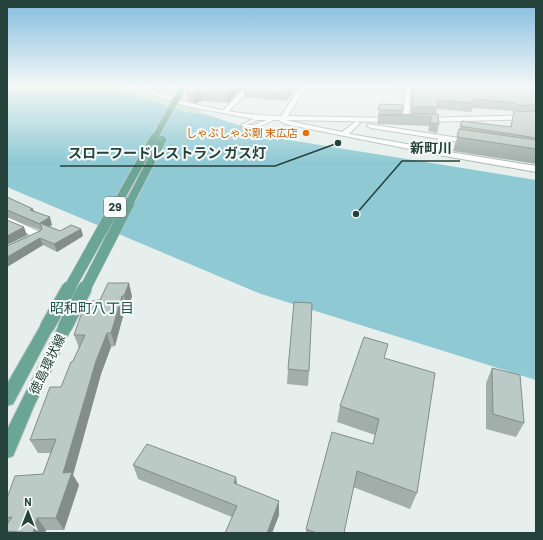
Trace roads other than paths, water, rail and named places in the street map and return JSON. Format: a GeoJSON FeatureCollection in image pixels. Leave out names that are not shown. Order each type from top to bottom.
{"type":"FeatureCollection","features":[{"type":"Feature","properties":{"kind":"main road","name":"徳島環状線"},"geometry":{"type":"LineString","coordinates":[[7,398],[167,112]]}},
{"type":"Feature","properties":{"kind":"main road","name":"徳島環状線"},"geometry":{"type":"LineString","coordinates":[[7,450],[46,363],[176,112]]}},
{"type":"Feature","properties":{"kind":"street"},"geometry":{"type":"LineString","coordinates":[[226,112],[258,118],[282,120],[343,121],[536,117]]}},
{"type":"Feature","properties":{"kind":"street"},"geometry":{"type":"LineString","coordinates":[[282,120],[287,112]]}},
{"type":"Feature","properties":{"kind":"street"},"geometry":{"type":"LineString","coordinates":[[406,112],[406,120]]}},
{"type":"Feature","properties":{"kind":"street"},"geometry":{"type":"LineString","coordinates":[[282,120],[287,123],[344,135],[536,169]]}},
{"type":"Feature","properties":{"kind":"street"},"geometry":{"type":"LineString","coordinates":[[343,121],[442,138],[481,143]]}},
{"type":"Feature","properties":{"kind":"street"},"geometry":{"type":"LineString","coordinates":[[344,135],[356,123]]}},
{"type":"Feature","properties":{"kind":"street"},"geometry":{"type":"LineString","coordinates":[[439,153],[442,138]]}},
{"type":"Feature","properties":{"kind":"street"},"geometry":{"type":"LineString","coordinates":[[7,220],[38,235],[7,251]]}},
{"type":"Feature","properties":{"kind":"lane"},"geometry":{"type":"LineString","coordinates":[[258,118],[243,125],[254,127],[273,119]]}},
{"type":"Feature","properties":{"kind":"water"},"geometry":{"type":"Polygon","coordinates":[[[7,112],[188,112],[205,114],[277,138],[536,180],[536,380],[261,294],[7,187],[7,112]]]}},
{"type":"Feature","properties":{"kind":"place","name":"しゃぶしゃぶ剛 末広店"},"geometry":{"type":"Point","coordinates":[306,133]}},
{"type":"Feature","properties":{"kind":"place","name":"スローフードレストラン ガス灯"},"geometry":{"type":"Point","coordinates":[338,143]}},
{"type":"Feature","properties":{"kind":"place","name":"新町川"},"geometry":{"type":"Point","coordinates":[356,214]}},
{"type":"Feature","properties":{"kind":"district","name":"昭和町八丁目"},"geometry":{"type":"Point","coordinates":[92,308]}}]}
